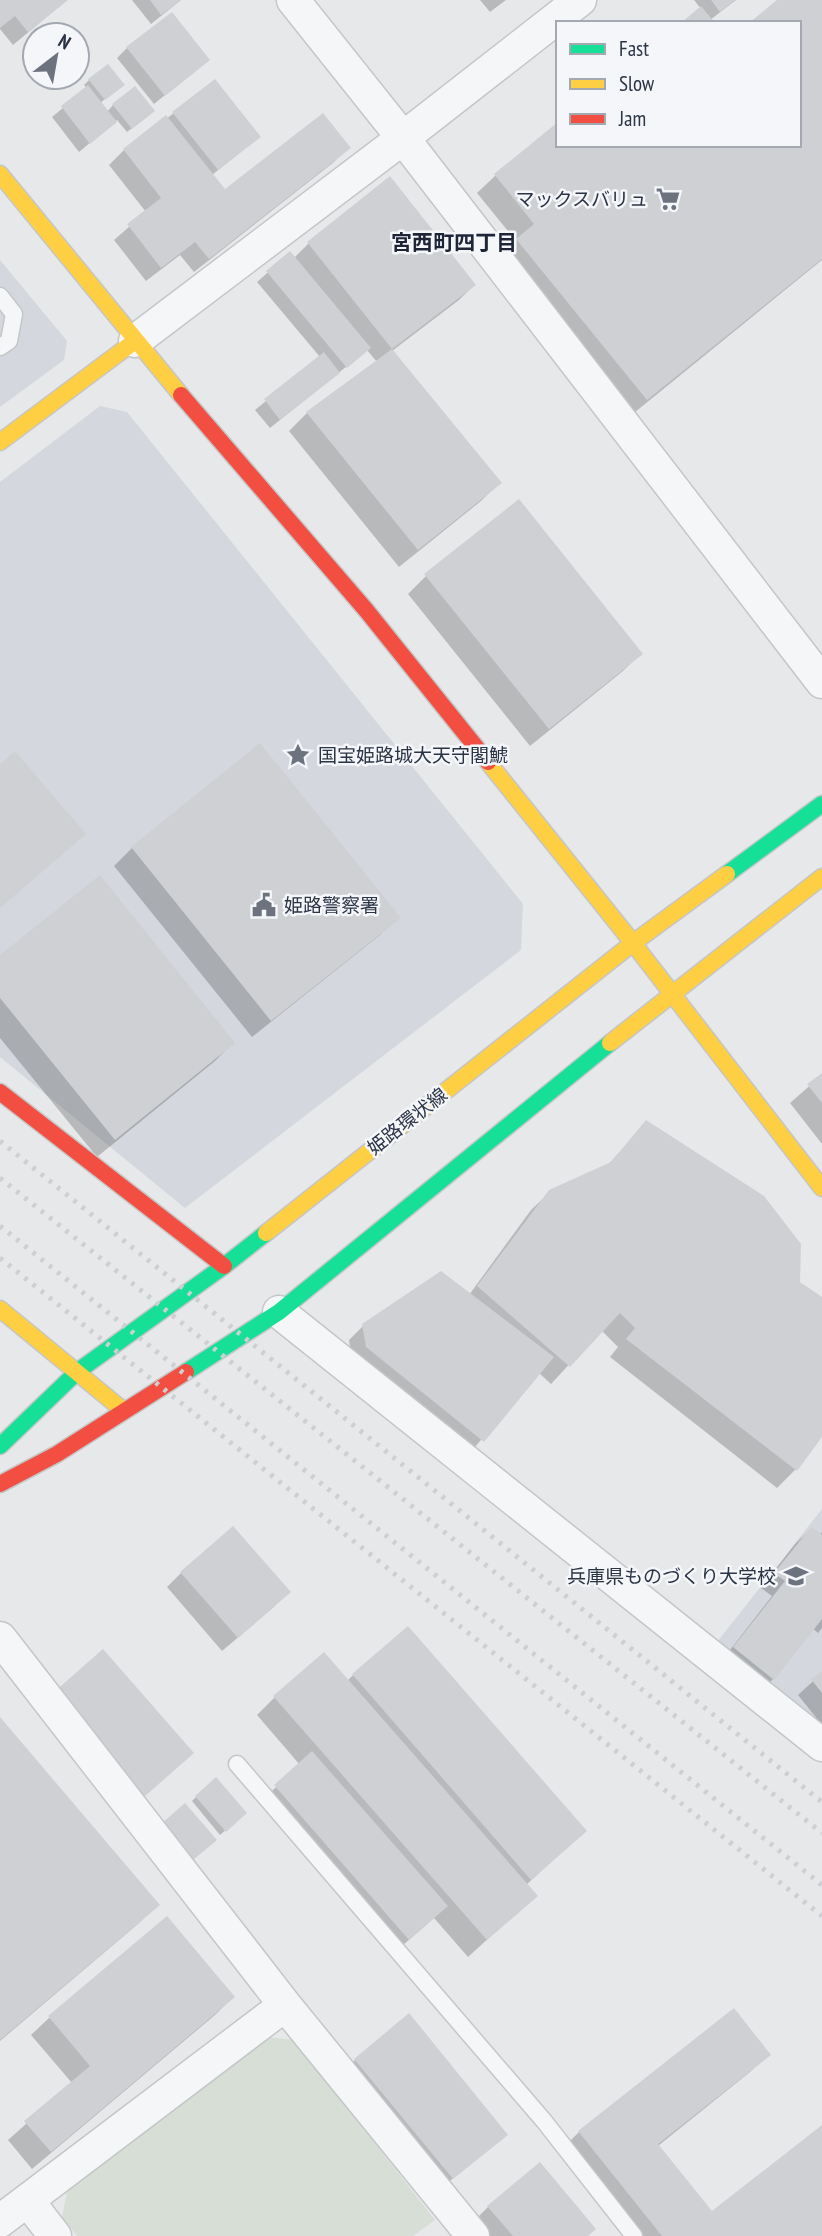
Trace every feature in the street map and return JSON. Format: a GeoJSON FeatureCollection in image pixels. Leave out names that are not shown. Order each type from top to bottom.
{"type":"FeatureCollection","features":[{"type":"Feature","properties":{"kind":"main road"},"geometry":{"type":"LineString","coordinates":[[0,174],[135,341],[366,610],[633,943],[822,1188]]}},
{"type":"Feature","properties":{"kind":"main road"},"geometry":{"type":"LineString","coordinates":[[0,442],[135,341]]}},
{"type":"Feature","properties":{"kind":"main road","name":"姫路環状線"},"geometry":{"type":"LineString","coordinates":[[0,1446],[78,1371],[224,1266],[633,943],[822,804]]}},
{"type":"Feature","properties":{"kind":"main road"},"geometry":{"type":"LineString","coordinates":[[0,1484],[57,1454],[279,1312],[671,993],[822,877]]}},
{"type":"Feature","properties":{"kind":"main road"},"geometry":{"type":"LineString","coordinates":[[0,1092],[224,1266]]}},
{"type":"Feature","properties":{"kind":"main road"},"geometry":{"type":"LineString","coordinates":[[0,1309],[124,1411]]}},
{"type":"Feature","properties":{"kind":"street"},"geometry":{"type":"LineString","coordinates":[[293,0],[403,138],[822,682]]}},
{"type":"Feature","properties":{"kind":"street"},"geometry":{"type":"LineString","coordinates":[[135,341],[580,0]]}},
{"type":"Feature","properties":{"kind":"street"},"geometry":{"type":"LineString","coordinates":[[279,1312],[822,1745]]}},
{"type":"Feature","properties":{"kind":"street"},"geometry":{"type":"LineString","coordinates":[[0,1638],[285,2005],[473,2236]]}},
{"type":"Feature","properties":{"kind":"street"},"geometry":{"type":"LineString","coordinates":[[0,2221],[285,2005]]}},
{"type":"Feature","properties":{"kind":"street"},"geometry":{"type":"LineString","coordinates":[[28,2201],[55,2236]]}},
{"type":"Feature","properties":{"kind":"lane"},"geometry":{"type":"LineString","coordinates":[[0,296],[15,314],[9,341],[0,347]]}},
{"type":"Feature","properties":{"kind":"lane"},"geometry":{"type":"LineString","coordinates":[[237,1764],[544,2121],[634,2236]]}},
{"type":"Feature","properties":{"kind":"shaded area"},"geometry":{"type":"Polygon","coordinates":[[[0,260],[67,341],[64,360],[0,407],[0,260]]]}},
{"type":"Feature","properties":{"kind":"shaded area"},"geometry":{"type":"Polygon","coordinates":[[[100,406],[127,412],[523,904],[521,950],[185,1208],[0,1057],[0,482],[100,406]]]}},
{"type":"Feature","properties":{"kind":"shaded area","name":"兵庫県ものづくり大学校"},"geometry":{"type":"Polygon","coordinates":[[[822,1509],[822,1725],[717,1642],[822,1509]]]}},
{"type":"Feature","properties":{"kind":"shaded area"},"geometry":{"type":"Polygon","coordinates":[[[267,2037],[294,2040],[435,2220],[413,2236],[77,2236],[62,2217],[67,2192],[267,2037]]]}},
{"type":"Feature","properties":{"kind":"building"},"geometry":{"type":"Polygon","coordinates":[[[0,0],[68,0],[42,21],[21,21],[21,23],[15,16],[0,28],[0,0]]]}},
{"type":"Feature","properties":{"kind":"building"},"geometry":{"type":"Polygon","coordinates":[[[150,0],[181,0],[161,15],[150,0]]]}},
{"type":"Feature","properties":{"kind":"building"},"geometry":{"type":"Polygon","coordinates":[[[711,0],[735,0],[720,12],[711,0]]]}},
{"type":"Feature","properties":{"kind":"building","name":"マックスバリュ"},"geometry":{"type":"Polygon","coordinates":[[[777,0],[822,0],[822,259],[647,400],[516,239],[534,224],[494,174],[556,124],[556,147],[801,147],[801,21],[751,21],[777,0]]]}},
{"type":"Feature","properties":{"kind":"building"},"geometry":{"type":"Polygon","coordinates":[[[701,6],[713,21],[683,21],[701,6]]]}},
{"type":"Feature","properties":{"kind":"building"},"geometry":{"type":"Polygon","coordinates":[[[172,12],[210,60],[165,96],[126,47],[172,12]]]}},
{"type":"Feature","properties":{"kind":"building"},"geometry":{"type":"Polygon","coordinates":[[[108,64],[125,85],[105,100],[91,83],[91,77],[108,64]]]}},
{"type":"Feature","properties":{"kind":"building"},"geometry":{"type":"Polygon","coordinates":[[[215,79],[261,137],[218,170],[172,112],[215,79]]]}},
{"type":"Feature","properties":{"kind":"building"},"geometry":{"type":"Polygon","coordinates":[[[135,86],[155,111],[132,129],[112,104],[135,86]]]}},
{"type":"Feature","properties":{"kind":"building"},"geometry":{"type":"Polygon","coordinates":[[[91,89],[117,122],[90,144],[61,106],[80,91],[91,91],[91,89]]]}},
{"type":"Feature","properties":{"kind":"building"},"geometry":{"type":"Polygon","coordinates":[[[323,113],[351,148],[209,259],[195,242],[161,268],[127,224],[161,198],[123,149],[166,115],[225,189],[323,113]]]}},
{"type":"Feature","properties":{"kind":"building"},"geometry":{"type":"Polygon","coordinates":[[[390,176],[476,285],[392,349],[307,242],[390,176]]]}},
{"type":"Feature","properties":{"kind":"building"},"geometry":{"type":"Polygon","coordinates":[[[290,251],[371,348],[347,368],[266,271],[290,251]]]}},
{"type":"Feature","properties":{"kind":"building"},"geometry":{"type":"Polygon","coordinates":[[[392,349],[502,483],[418,550],[306,412],[392,349]]]}},
{"type":"Feature","properties":{"kind":"building"},"geometry":{"type":"Polygon","coordinates":[[[324,352],[340,373],[280,420],[264,399],[324,352]]]}},
{"type":"Feature","properties":{"kind":"building"},"geometry":{"type":"Polygon","coordinates":[[[519,499],[643,654],[549,729],[424,574],[519,499]]]}},
{"type":"Feature","properties":{"kind":"building"},"geometry":{"type":"Polygon","coordinates":[[[260,743],[401,918],[271,1021],[131,847],[260,743]]]}},
{"type":"Feature","properties":{"kind":"building"},"geometry":{"type":"Polygon","coordinates":[[[15,751],[86,834],[0,908],[0,764],[15,751]]]}},
{"type":"Feature","properties":{"kind":"building"},"geometry":{"type":"Polygon","coordinates":[[[100,875],[235,1043],[115,1140],[0,998],[0,955],[100,875]]]}},
{"type":"Feature","properties":{"kind":"building"},"geometry":{"type":"Polygon","coordinates":[[[822,1073],[822,1103],[807,1084],[822,1073]]]}},
{"type":"Feature","properties":{"kind":"building"},"geometry":{"type":"Polygon","coordinates":[[[646,1120],[764,1196],[801,1244],[800,1282],[822,1297],[822,1437],[797,1471],[626,1339],[635,1328],[620,1313],[570,1367],[477,1286],[549,1190],[611,1162],[646,1120]]]}},
{"type":"Feature","properties":{"kind":"building"},"geometry":{"type":"Polygon","coordinates":[[[441,1271],[554,1357],[484,1442],[366,1347],[362,1324],[441,1271]]]}},
{"type":"Feature","properties":{"kind":"building"},"geometry":{"type":"Polygon","coordinates":[[[233,1526],[291,1592],[238,1638],[180,1572],[233,1526]]]}},
{"type":"Feature","properties":{"kind":"building"},"geometry":{"type":"Polygon","coordinates":[[[811,1527],[822,1535],[822,1619],[774,1680],[733,1647],[785,1581],[774,1573],[811,1527]]]}},
{"type":"Feature","properties":{"kind":"building"},"geometry":{"type":"Polygon","coordinates":[[[408,1626],[587,1831],[531,1880],[352,1674],[408,1626]]]}},
{"type":"Feature","properties":{"kind":"building"},"geometry":{"type":"Polygon","coordinates":[[[103,1649],[194,1753],[144,1797],[53,1693],[103,1649]]]}},
{"type":"Feature","properties":{"kind":"building"},"geometry":{"type":"Polygon","coordinates":[[[324,1652],[538,1896],[487,1940],[273,1696],[324,1652]]]}},
{"type":"Feature","properties":{"kind":"building"},"geometry":{"type":"Polygon","coordinates":[[[822,1671],[822,1693],[811,1679],[822,1671]]]}},
{"type":"Feature","properties":{"kind":"building"},"geometry":{"type":"Polygon","coordinates":[[[0,1717],[160,1905],[0,2040],[0,1717]]]}},
{"type":"Feature","properties":{"kind":"building"},"geometry":{"type":"Polygon","coordinates":[[[312,1751],[448,1906],[409,1940],[274,1785],[312,1751]]]}},
{"type":"Feature","properties":{"kind":"building"},"geometry":{"type":"Polygon","coordinates":[[[216,1777],[247,1813],[226,1832],[195,1796],[216,1777]]]}},
{"type":"Feature","properties":{"kind":"building"},"geometry":{"type":"Polygon","coordinates":[[[185,1803],[217,1840],[193,1860],[161,1824],[185,1803]]]}},
{"type":"Feature","properties":{"kind":"building"},"geometry":{"type":"Polygon","coordinates":[[[167,1916],[235,1997],[51,2152],[24,2121],[90,2066],[48,2016],[167,1916]]]}},
{"type":"Feature","properties":{"kind":"building"},"geometry":{"type":"Polygon","coordinates":[[[734,2008],[771,2055],[658,2144],[712,2211],[822,2125],[822,2236],[662,2236],[578,2131],[734,2008]]]}},
{"type":"Feature","properties":{"kind":"building"},"geometry":{"type":"Polygon","coordinates":[[[409,2013],[508,2135],[453,2179],[354,2059],[409,2013]]]}},
{"type":"Feature","properties":{"kind":"building"},"geometry":{"type":"Polygon","coordinates":[[[540,2162],[596,2229],[588,2236],[513,2236],[487,2206],[540,2162]]]}},
{"type":"Feature","properties":{"kind":"railway"},"geometry":{"type":"LineString","coordinates":[[0,1141],[822,1802]]}},
{"type":"Feature","properties":{"kind":"railway"},"geometry":{"type":"LineString","coordinates":[[0,1178],[822,1833]]}},
{"type":"Feature","properties":{"kind":"railway"},"geometry":{"type":"LineString","coordinates":[[0,1226],[822,1885]]}},
{"type":"Feature","properties":{"kind":"railway"},"geometry":{"type":"LineString","coordinates":[[0,1258],[822,1916]]}},
{"type":"Feature","properties":{"kind":"traffic: fast"},"geometry":{"type":"LineString","coordinates":[[727,874],[822,804]]}},
{"type":"Feature","properties":{"kind":"traffic: fast"},"geometry":{"type":"LineString","coordinates":[[186,1372],[279,1312],[610,1043]]}},
{"type":"Feature","properties":{"kind":"traffic: fast"},"geometry":{"type":"LineString","coordinates":[[0,1446],[78,1371],[266,1233]]}},
{"type":"Feature","properties":{"kind":"traffic: slow"},"geometry":{"type":"LineString","coordinates":[[0,174],[181,395]]}},
{"type":"Feature","properties":{"kind":"traffic: slow"},"geometry":{"type":"LineString","coordinates":[[0,442],[135,341]]}},
{"type":"Feature","properties":{"kind":"traffic: slow"},"geometry":{"type":"LineString","coordinates":[[488,762],[633,943],[822,1188]]}},
{"type":"Feature","properties":{"kind":"traffic: slow"},"geometry":{"type":"LineString","coordinates":[[266,1233],[633,943],[727,874]]}},
{"type":"Feature","properties":{"kind":"traffic: slow"},"geometry":{"type":"LineString","coordinates":[[610,1043],[822,877]]}},
{"type":"Feature","properties":{"kind":"traffic: slow"},"geometry":{"type":"LineString","coordinates":[[0,1309],[124,1411]]}},
{"type":"Feature","properties":{"kind":"traffic: jam"},"geometry":{"type":"LineString","coordinates":[[181,395],[366,610],[488,762]]}},
{"type":"Feature","properties":{"kind":"traffic: jam"},"geometry":{"type":"LineString","coordinates":[[0,1092],[224,1266]]}},
{"type":"Feature","properties":{"kind":"traffic: jam"},"geometry":{"type":"LineString","coordinates":[[0,1484],[57,1454],[186,1372]]}},
{"type":"Feature","properties":{"kind":"place","name":"マックスバリュ"},"geometry":{"type":"Point","coordinates":[668,199]}},
{"type":"Feature","properties":{"kind":"place","name":"国宝姫路城大天守閣鯱"},"geometry":{"type":"Point","coordinates":[298,755]}},
{"type":"Feature","properties":{"kind":"place","name":"姫路警察署"},"geometry":{"type":"Point","coordinates":[264,905]}},
{"type":"Feature","properties":{"kind":"place","name":"兵庫県ものづくり大学校"},"geometry":{"type":"Point","coordinates":[796,1576]}},
{"type":"Feature","properties":{"kind":"district","name":"宮西町四丁目"},"geometry":{"type":"Point","coordinates":[454,242]}}]}
